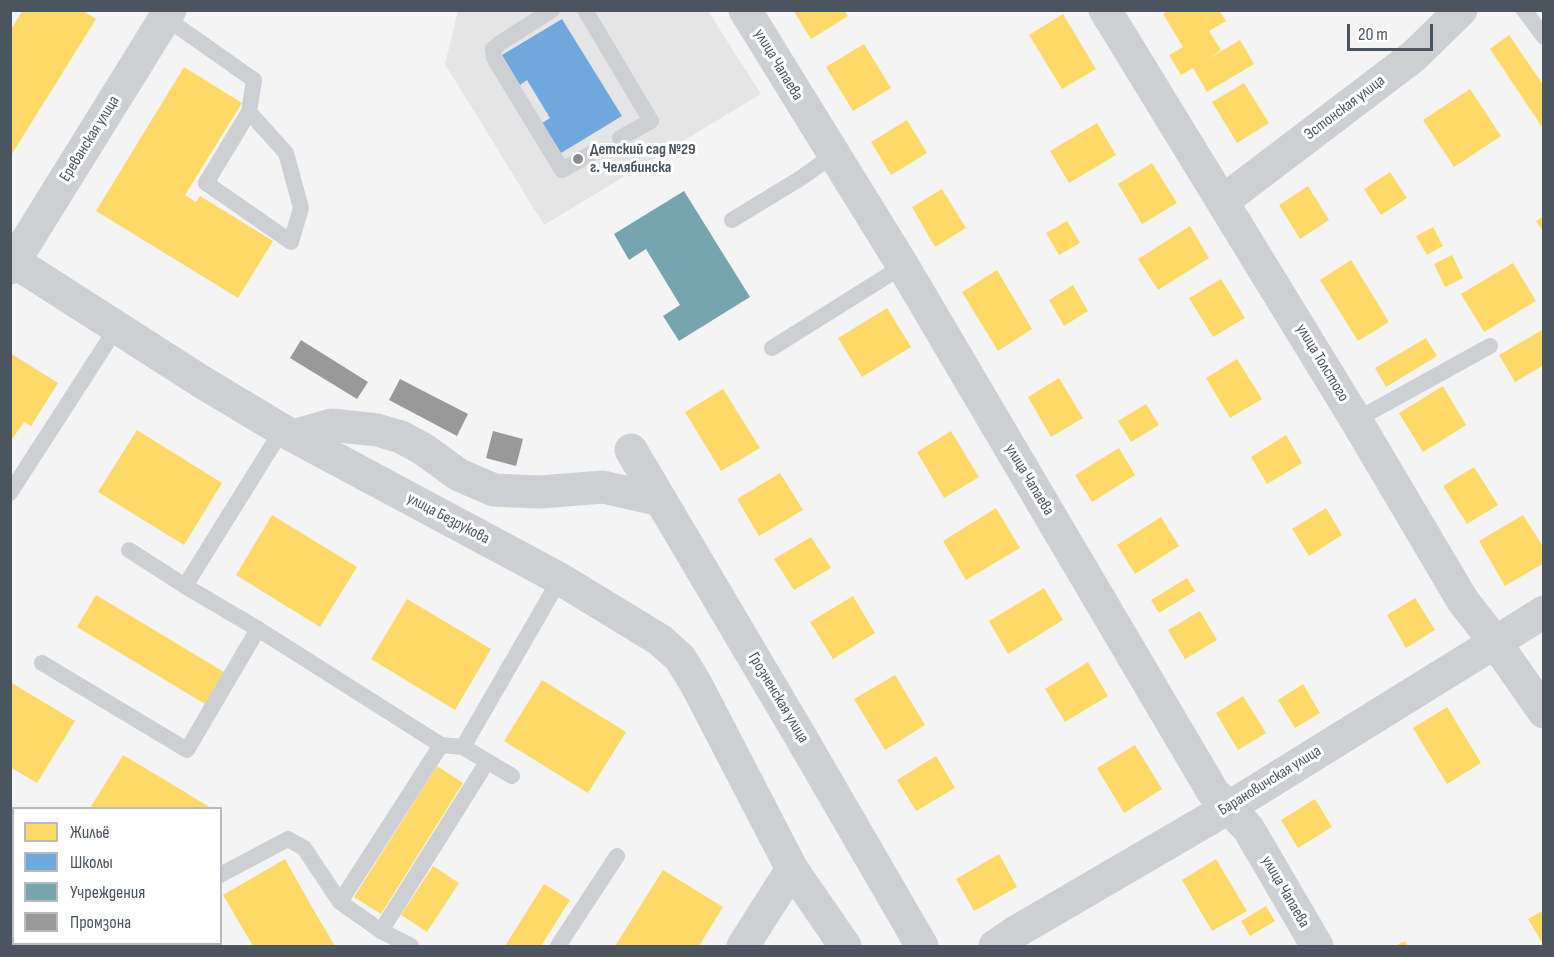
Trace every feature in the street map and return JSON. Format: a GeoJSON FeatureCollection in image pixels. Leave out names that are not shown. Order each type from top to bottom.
{"type":"FeatureCollection","features":[{"type":"Feature","properties":{"kind":"street","name":"улица Чапаева"},"geometry":{"type":"LineString","coordinates":[[745,10],[903,266],[1213,792],[1248,828],[1317,946]]}},
{"type":"Feature","properties":{"kind":"street","name":"улица Толстого"},"geometry":{"type":"LineString","coordinates":[[1105,10],[1356,420],[1463,601],[1496,642],[1544,712]]}},
{"type":"Feature","properties":{"kind":"street","name":"Эстонская улица"},"geometry":{"type":"LineString","coordinates":[[1223,201],[1414,56],[1461,10]]}},
{"type":"Feature","properties":{"kind":"street","name":"Ереванская улица"},"geometry":{"type":"LineString","coordinates":[[12,263],[163,13]]}},
{"type":"Feature","properties":{"kind":"street","name":"улица Безрукова"},"geometry":{"type":"LineString","coordinates":[[12,263],[288,433],[560,579],[660,640],[680,658],[696,684],[792,869],[845,946]]}},
{"type":"Feature","properties":{"kind":"street"},"geometry":{"type":"LineString","coordinates":[[288,433],[332,425],[377,430],[402,437],[459,475],[494,490],[540,492],[603,488],[660,500]]}},
{"type":"Feature","properties":{"kind":"street","name":"Грозненская улица"},"geometry":{"type":"LineString","coordinates":[[632,450],[922,946]]}},
{"type":"Feature","properties":{"kind":"street","name":"Барановичская улица"},"geometry":{"type":"LineString","coordinates":[[995,946],[1228,808],[1544,612]]}},
{"type":"Feature","properties":{"kind":"street"},"geometry":{"type":"LineString","coordinates":[[743,946],[792,869]]}},
{"type":"Feature","properties":{"kind":"lane"},"geometry":{"type":"LineString","coordinates":[[552,10],[500,43],[493,49],[494,58],[562,170],[594,152]]}},
{"type":"Feature","properties":{"kind":"lane"},"geometry":{"type":"LineString","coordinates":[[585,10],[651,121],[620,138]]}},
{"type":"Feature","properties":{"kind":"lane"},"geometry":{"type":"LineString","coordinates":[[1524,10],[1544,37]]}},
{"type":"Feature","properties":{"kind":"lane"},"geometry":{"type":"LineString","coordinates":[[163,13],[254,80],[249,112],[206,183],[291,242],[301,208],[286,153],[249,112]]}},
{"type":"Feature","properties":{"kind":"lane"},"geometry":{"type":"LineString","coordinates":[[732,220],[801,178],[833,155]]}},
{"type":"Feature","properties":{"kind":"lane"},"geometry":{"type":"LineString","coordinates":[[771,348],[903,266]]}},
{"type":"Feature","properties":{"kind":"lane"},"geometry":{"type":"LineString","coordinates":[[10,492],[117,327]]}},
{"type":"Feature","properties":{"kind":"lane"},"geometry":{"type":"LineString","coordinates":[[1356,420],[1490,346]]}},
{"type":"Feature","properties":{"kind":"lane"},"geometry":{"type":"LineString","coordinates":[[185,586],[288,433]]}},
{"type":"Feature","properties":{"kind":"lane"},"geometry":{"type":"LineString","coordinates":[[129,550],[441,745],[463,747],[512,776]]}},
{"type":"Feature","properties":{"kind":"lane"},"geometry":{"type":"LineString","coordinates":[[463,747],[560,579]]}},
{"type":"Feature","properties":{"kind":"lane"},"geometry":{"type":"LineString","coordinates":[[42,663],[187,750],[258,629]]}},
{"type":"Feature","properties":{"kind":"lane"},"geometry":{"type":"LineString","coordinates":[[340,902],[441,745]]}},
{"type":"Feature","properties":{"kind":"lane"},"geometry":{"type":"LineString","coordinates":[[381,931],[487,762]]}},
{"type":"Feature","properties":{"kind":"lane"},"geometry":{"type":"LineString","coordinates":[[222,873],[288,839],[304,848],[340,902],[381,931],[411,946]]}},
{"type":"Feature","properties":{"kind":"lane"},"geometry":{"type":"LineString","coordinates":[[558,946],[617,856]]}},
{"type":"Feature","properties":{"kind":"shaded area","name":"Детский сад №29 г. Челябинска"},"geometry":{"type":"Polygon","coordinates":[[[458,11],[708,11],[761,94],[544,225],[445,64],[458,11]]]}},
{"type":"Feature","properties":{"kind":"green space"},"geometry":{"type":"Polygon","coordinates":[[[11,928],[12,945],[52,946],[11,946],[11,928]]]}},
{"type":"Feature","properties":{"kind":"green space"},"geometry":{"type":"Polygon","coordinates":[[[140,945],[197,946],[142,946],[140,945]]]}},
{"type":"Feature","properties":{"kind":"building: Жильё"},"geometry":{"type":"Polygon","coordinates":[[[23,10],[82,10],[96,19],[10,157],[10,31],[23,10]]]}},
{"type":"Feature","properties":{"kind":"building: Жильё"},"geometry":{"type":"Polygon","coordinates":[[[793,10],[844,10],[848,16],[811,39],[793,10]]]}},
{"type":"Feature","properties":{"kind":"building: Жильё"},"geometry":{"type":"Polygon","coordinates":[[[1168,10],[1219,10],[1226,21],[1209,31],[1221,50],[1208,59],[1240,40],[1254,64],[1207,92],[1193,68],[1181,75],[1169,55],[1183,47],[1163,14],[1168,10]]]}},
{"type":"Feature","properties":{"kind":"building: Жильё"},"geometry":{"type":"Polygon","coordinates":[[[1063,14],[1096,69],[1062,89],[1029,35],[1063,14]]]}},
{"type":"Feature","properties":{"kind":"building: Жильё"},"geometry":{"type":"Polygon","coordinates":[[[1509,35],[1544,86],[1544,130],[1490,49],[1509,35]]]}},
{"type":"Feature","properties":{"kind":"building: Жильё"},"geometry":{"type":"Polygon","coordinates":[[[864,44],[891,88],[853,111],[826,67],[864,44]]]}},
{"type":"Feature","properties":{"kind":"building: Жильё"},"geometry":{"type":"Polygon","coordinates":[[[184,67],[242,103],[185,195],[196,202],[200,196],[273,241],[238,298],[96,211],[184,67]]]}},
{"type":"Feature","properties":{"kind":"building: Жильё"},"geometry":{"type":"Polygon","coordinates":[[[1244,83],[1269,123],[1237,143],[1212,102],[1244,83]]]}},
{"type":"Feature","properties":{"kind":"building: Жильё"},"geometry":{"type":"Polygon","coordinates":[[[1470,89],[1501,136],[1454,167],[1423,120],[1470,89]]]}},
{"type":"Feature","properties":{"kind":"building: Жильё"},"geometry":{"type":"Polygon","coordinates":[[[907,120],[927,153],[891,175],[871,142],[907,120]]]}},
{"type":"Feature","properties":{"kind":"building: Жильё"},"geometry":{"type":"Polygon","coordinates":[[[1097,123],[1116,155],[1069,183],[1050,151],[1097,123]]]}},
{"type":"Feature","properties":{"kind":"building: Жильё"},"geometry":{"type":"Polygon","coordinates":[[[1152,163],[1177,203],[1142,224],[1118,184],[1152,163]]]}},
{"type":"Feature","properties":{"kind":"building: Жильё"},"geometry":{"type":"Polygon","coordinates":[[[1390,172],[1407,198],[1381,215],[1364,189],[1390,172]]]}},
{"type":"Feature","properties":{"kind":"building: Жильё"},"geometry":{"type":"Polygon","coordinates":[[[1308,186],[1329,220],[1300,239],[1279,205],[1308,186]]]}},
{"type":"Feature","properties":{"kind":"building: Жильё"},"geometry":{"type":"Polygon","coordinates":[[[942,189],[966,228],[935,247],[912,207],[942,189]]]}},
{"type":"Feature","properties":{"kind":"building: Жильё"},"geometry":{"type":"Polygon","coordinates":[[[1544,216],[1544,233],[1536,221],[1544,216]]]}},
{"type":"Feature","properties":{"kind":"building: Жильё"},"geometry":{"type":"Polygon","coordinates":[[[1067,221],[1080,243],[1059,255],[1046,233],[1067,221]]]}},
{"type":"Feature","properties":{"kind":"building: Жильё"},"geometry":{"type":"Polygon","coordinates":[[[1190,226],[1209,258],[1158,290],[1138,259],[1190,226]]]}},
{"type":"Feature","properties":{"kind":"building: Жильё"},"geometry":{"type":"Polygon","coordinates":[[[1433,227],[1443,246],[1427,255],[1416,236],[1433,227]]]}},
{"type":"Feature","properties":{"kind":"building: Жильё"},"geometry":{"type":"Polygon","coordinates":[[[1452,255],[1463,278],[1445,287],[1434,264],[1452,255]]]}},
{"type":"Feature","properties":{"kind":"building: Жильё"},"geometry":{"type":"Polygon","coordinates":[[[1351,260],[1389,322],[1358,341],[1320,280],[1351,260]]]}},
{"type":"Feature","properties":{"kind":"building: Жильё"},"geometry":{"type":"Polygon","coordinates":[[[1513,263],[1536,301],[1484,332],[1461,294],[1513,263]]]}},
{"type":"Feature","properties":{"kind":"building: Жильё"},"geometry":{"type":"Polygon","coordinates":[[[997,270],[1032,329],[998,351],[962,292],[997,270]]]}},
{"type":"Feature","properties":{"kind":"building: Жильё"},"geometry":{"type":"Polygon","coordinates":[[[1221,279],[1245,318],[1213,337],[1189,298],[1221,279]]]}},
{"type":"Feature","properties":{"kind":"building: Жильё"},"geometry":{"type":"Polygon","coordinates":[[[1073,285],[1088,311],[1064,326],[1049,300],[1073,285]]]}},
{"type":"Feature","properties":{"kind":"building: Жильё"},"geometry":{"type":"Polygon","coordinates":[[[887,308],[911,347],[862,377],[838,338],[887,308]]]}},
{"type":"Feature","properties":{"kind":"building: Жильё"},"geometry":{"type":"Polygon","coordinates":[[[1544,329],[1544,365],[1515,382],[1499,355],[1544,329]]]}},
{"type":"Feature","properties":{"kind":"building: Жильё"},"geometry":{"type":"Polygon","coordinates":[[[1426,338],[1437,356],[1386,387],[1375,368],[1426,338]]]}},
{"type":"Feature","properties":{"kind":"building: Жильё"},"geometry":{"type":"Polygon","coordinates":[[[10,353],[58,383],[31,426],[24,422],[10,442],[10,353]]]}},
{"type":"Feature","properties":{"kind":"building: Жильё"},"geometry":{"type":"Polygon","coordinates":[[[1237,359],[1262,399],[1230,418],[1206,378],[1237,359]]]}},
{"type":"Feature","properties":{"kind":"building: Жильё"},"geometry":{"type":"Polygon","coordinates":[[[1059,378],[1083,418],[1051,437],[1028,397],[1059,378]]]}},
{"type":"Feature","properties":{"kind":"building: Жильё"},"geometry":{"type":"Polygon","coordinates":[[[1443,386],[1466,425],[1423,452],[1399,413],[1443,386]]]}},
{"type":"Feature","properties":{"kind":"building: Жильё"},"geometry":{"type":"Polygon","coordinates":[[[723,389],[760,448],[721,471],[685,412],[723,389]]]}},
{"type":"Feature","properties":{"kind":"building: Жильё"},"geometry":{"type":"Polygon","coordinates":[[[1146,404],[1159,425],[1131,442],[1118,421],[1146,404]]]}},
{"type":"Feature","properties":{"kind":"building: Жильё"},"geometry":{"type":"Polygon","coordinates":[[[137,430],[222,483],[184,545],[98,492],[137,430]]]}},
{"type":"Feature","properties":{"kind":"building: Жильё"},"geometry":{"type":"Polygon","coordinates":[[[951,431],[979,477],[944,498],[917,452],[951,431]]]}},
{"type":"Feature","properties":{"kind":"building: Жильё"},"geometry":{"type":"Polygon","coordinates":[[[1286,435],[1302,463],[1267,484],[1251,457],[1286,435]]]}},
{"type":"Feature","properties":{"kind":"building: Жильё"},"geometry":{"type":"Polygon","coordinates":[[[1119,448],[1135,475],[1092,502],[1075,475],[1119,448]]]}},
{"type":"Feature","properties":{"kind":"building: Жильё"},"geometry":{"type":"Polygon","coordinates":[[[1474,467],[1498,505],[1467,524],[1443,486],[1474,467]]]}},
{"type":"Feature","properties":{"kind":"building: Жильё"},"geometry":{"type":"Polygon","coordinates":[[[780,473],[803,510],[759,536],[737,499],[780,473]]]}},
{"type":"Feature","properties":{"kind":"building: Жильё"},"geometry":{"type":"Polygon","coordinates":[[[996,508],[1020,548],[966,580],[943,541],[996,508]]]}},
{"type":"Feature","properties":{"kind":"building: Жильё"},"geometry":{"type":"Polygon","coordinates":[[[1326,508],[1342,535],[1309,556],[1292,529],[1326,508]]]}},
{"type":"Feature","properties":{"kind":"building: Жильё"},"geometry":{"type":"Polygon","coordinates":[[[272,515],[357,567],[320,627],[236,575],[272,515]]]}},
{"type":"Feature","properties":{"kind":"building: Жильё"},"geometry":{"type":"Polygon","coordinates":[[[1523,515],[1544,548],[1544,563],[1505,586],[1479,541],[1523,515]]]}},
{"type":"Feature","properties":{"kind":"building: Жильё"},"geometry":{"type":"Polygon","coordinates":[[[1161,517],[1179,546],[1135,574],[1117,545],[1161,517]]]}},
{"type":"Feature","properties":{"kind":"building: Жильё"},"geometry":{"type":"Polygon","coordinates":[[[811,537],[831,568],[794,590],[774,559],[811,537]]]}},
{"type":"Feature","properties":{"kind":"building: Жильё"},"geometry":{"type":"Polygon","coordinates":[[[1187,578],[1195,591],[1159,613],[1151,600],[1187,578]]]}},
{"type":"Feature","properties":{"kind":"building: Жильё"},"geometry":{"type":"Polygon","coordinates":[[[1044,588],[1063,620],[1008,654],[989,621],[1044,588]]]}},
{"type":"Feature","properties":{"kind":"building: Жильё"},"geometry":{"type":"Polygon","coordinates":[[[96,595],[224,672],[205,704],[77,627],[96,595]]]}},
{"type":"Feature","properties":{"kind":"building: Жильё"},"geometry":{"type":"Polygon","coordinates":[[[853,596],[875,633],[833,659],[810,622],[853,596]]]}},
{"type":"Feature","properties":{"kind":"building: Жильё"},"geometry":{"type":"Polygon","coordinates":[[[1415,598],[1435,630],[1406,648],[1387,615],[1415,598]]]}},
{"type":"Feature","properties":{"kind":"building: Жильё"},"geometry":{"type":"Polygon","coordinates":[[[407,599],[491,649],[455,710],[371,659],[407,599]]]}},
{"type":"Feature","properties":{"kind":"building: Жильё"},"geometry":{"type":"Polygon","coordinates":[[[1200,611],[1217,640],[1185,659],[1168,630],[1200,611]]]}},
{"type":"Feature","properties":{"kind":"building: Жильё"},"geometry":{"type":"Polygon","coordinates":[[[1088,662],[1108,696],[1065,722],[1045,689],[1088,662]]]}},
{"type":"Feature","properties":{"kind":"building: Жильё"},"geometry":{"type":"Polygon","coordinates":[[[895,675],[925,725],[885,750],[854,699],[895,675]]]}},
{"type":"Feature","properties":{"kind":"building: Жильё"},"geometry":{"type":"Polygon","coordinates":[[[542,680],[626,732],[588,793],[504,741],[542,680]]]}},
{"type":"Feature","properties":{"kind":"building: Жильё"},"geometry":{"type":"Polygon","coordinates":[[[10,682],[75,721],[37,783],[10,767],[10,682]]]}},
{"type":"Feature","properties":{"kind":"building: Жильё"},"geometry":{"type":"Polygon","coordinates":[[[1303,684],[1320,713],[1295,728],[1278,700],[1303,684]]]}},
{"type":"Feature","properties":{"kind":"building: Жильё"},"geometry":{"type":"Polygon","coordinates":[[[1243,696],[1266,733],[1238,750],[1216,713],[1243,696]]]}},
{"type":"Feature","properties":{"kind":"building: Жильё"},"geometry":{"type":"Polygon","coordinates":[[[1447,707],[1481,763],[1447,784],[1413,728],[1447,707]]]}},
{"type":"Feature","properties":{"kind":"building: Жильё"},"geometry":{"type":"Polygon","coordinates":[[[1135,745],[1162,789],[1124,813],[1097,768],[1135,745]]]}},
{"type":"Feature","properties":{"kind":"building: Жильё"},"geometry":{"type":"Polygon","coordinates":[[[123,755],[209,807],[91,807],[123,755]]]}},
{"type":"Feature","properties":{"kind":"building: Жильё"},"geometry":{"type":"Polygon","coordinates":[[[936,756],[955,788],[916,811],[897,780],[936,756]]]}},
{"type":"Feature","properties":{"kind":"building: Жильё"},"geometry":{"type":"Polygon","coordinates":[[[437,766],[463,783],[381,914],[354,897],[437,766]]]}},
{"type":"Feature","properties":{"kind":"building: Жильё"},"geometry":{"type":"Polygon","coordinates":[[[1315,799],[1332,827],[1298,848],[1281,820],[1315,799]]]}},
{"type":"Feature","properties":{"kind":"building: Жильё"},"geometry":{"type":"Polygon","coordinates":[[[999,854],[1017,887],[974,911],[956,879],[999,854]]]}},
{"type":"Feature","properties":{"kind":"building: Жильё"},"geometry":{"type":"Polygon","coordinates":[[[285,859],[335,946],[253,946],[223,895],[285,859]]]}},
{"type":"Feature","properties":{"kind":"building: Жильё"},"geometry":{"type":"Polygon","coordinates":[[[1216,859],[1247,911],[1212,931],[1182,880],[1216,859]]]}},
{"type":"Feature","properties":{"kind":"building: Жильё"},"geometry":{"type":"Polygon","coordinates":[[[433,866],[459,883],[427,932],[401,915],[433,866]]]}},
{"type":"Feature","properties":{"kind":"building: Жильё"},"geometry":{"type":"Polygon","coordinates":[[[663,870],[723,907],[699,946],[615,946],[663,870]]]}},
{"type":"Feature","properties":{"kind":"building: Жильё"},"geometry":{"type":"Polygon","coordinates":[[[544,884],[570,900],[541,946],[505,946],[544,884]]]}},
{"type":"Feature","properties":{"kind":"building: Жильё"},"geometry":{"type":"Polygon","coordinates":[[[1266,906],[1275,921],[1250,936],[1241,921],[1266,906]]]}},
{"type":"Feature","properties":{"kind":"building: Жильё"},"geometry":{"type":"Polygon","coordinates":[[[1544,910],[1544,946],[1528,919],[1544,910]]]}},
{"type":"Feature","properties":{"kind":"building: Жильё"},"geometry":{"type":"Polygon","coordinates":[[[1405,941],[1408,946],[1395,946],[1405,941]]]}},
{"type":"Feature","properties":{"kind":"building: Школы"},"geometry":{"type":"Polygon","coordinates":[[[562,19],[622,116],[561,153],[542,123],[550,118],[527,80],[520,85],[502,55],[562,19]]]}},
{"type":"Feature","properties":{"kind":"building: Учреждения"},"geometry":{"type":"Polygon","coordinates":[[[684,191],[750,297],[679,341],[663,316],[680,305],[646,249],[629,260],[614,234],[684,191]]]}},
{"type":"Feature","properties":{"kind":"building: Промзона"},"geometry":{"type":"Polygon","coordinates":[[[301,340],[368,382],[357,399],[290,358],[301,340]]]}},
{"type":"Feature","properties":{"kind":"building: Промзона"},"geometry":{"type":"Polygon","coordinates":[[[400,379],[468,414],[457,436],[389,400],[400,379]]]}},
{"type":"Feature","properties":{"kind":"building: Промзона"},"geometry":{"type":"Polygon","coordinates":[[[493,431],[523,439],[516,466],[486,458],[493,431]]]}},
{"type":"Feature","properties":{"kind":"place","name":"Детский сад №29 г. Челябинска"},"geometry":{"type":"Point","coordinates":[578,159]}}]}
